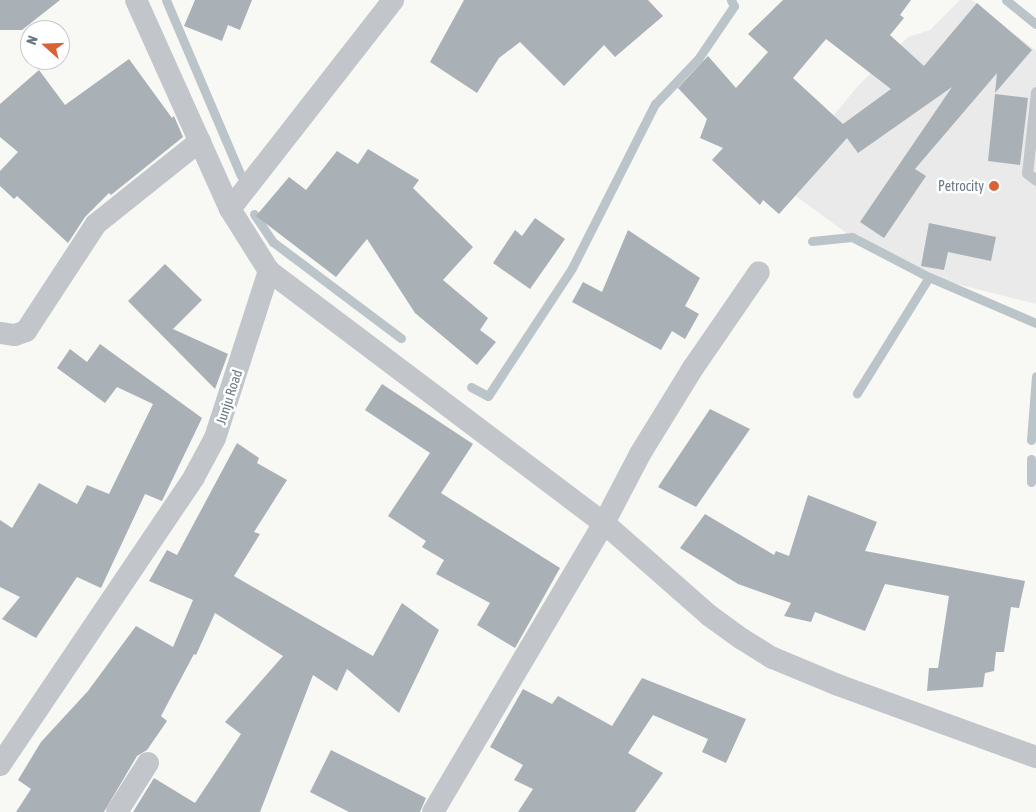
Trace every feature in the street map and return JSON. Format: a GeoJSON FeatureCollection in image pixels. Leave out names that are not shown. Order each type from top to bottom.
{"type":"FeatureCollection","features":[{"type":"Feature","properties":{"kind":"street"},"geometry":{"type":"LineString","coordinates":[[136,0],[230,209],[269,272],[604,523],[710,616],[773,658],[920,717],[1036,757]]}},
{"type":"Feature","properties":{"kind":"street"},"geometry":{"type":"LineString","coordinates":[[230,209],[393,0]]}},
{"type":"Feature","properties":{"kind":"street"},"geometry":{"type":"LineString","coordinates":[[0,333],[14,335],[26,331],[96,224],[200,141]]}},
{"type":"Feature","properties":{"kind":"street","name":"Junju Road"},"geometry":{"type":"LineString","coordinates":[[0,765],[202,462],[218,430],[269,272]]}},
{"type":"Feature","properties":{"kind":"street"},"geometry":{"type":"LineString","coordinates":[[432,812],[604,523],[650,438],[759,272]]}},
{"type":"Feature","properties":{"kind":"street"},"geometry":{"type":"LineString","coordinates":[[117,812],[148,763]]}},
{"type":"Feature","properties":{"kind":"lane"},"geometry":{"type":"LineString","coordinates":[[1036,92],[1027,173],[1036,180]]}},
{"type":"Feature","properties":{"kind":"shaded area"},"geometry":{"type":"Polygon","coordinates":[[[960,0],[972,0],[1036,51],[1036,304],[929,277],[852,237],[778,183],[857,87],[908,37],[930,30],[960,0]]]}},
{"type":"Feature","properties":{"kind":"building"},"geometry":{"type":"Polygon","coordinates":[[[0,0],[60,0],[35,20],[20,20],[20,30],[0,30],[0,0]]]}},
{"type":"Feature","properties":{"kind":"building"},"geometry":{"type":"Polygon","coordinates":[[[195,0],[252,0],[240,30],[228,25],[222,41],[184,26],[195,0]]]}},
{"type":"Feature","properties":{"kind":"building"},"geometry":{"type":"Polygon","coordinates":[[[464,0],[648,0],[663,16],[615,57],[604,45],[564,86],[520,42],[499,58],[477,93],[430,62],[464,0]]]}},
{"type":"Feature","properties":{"kind":"building"},"geometry":{"type":"Polygon","coordinates":[[[783,0],[911,0],[900,15],[904,18],[890,35],[924,66],[977,3],[1032,50],[995,93],[997,73],[915,169],[926,176],[884,238],[860,222],[952,87],[858,153],[847,138],[779,214],[763,200],[760,205],[712,160],[723,148],[700,138],[707,119],[678,88],[708,56],[736,88],[768,52],[748,34],[783,0]],[[826,39],[793,78],[843,124],[891,89],[826,39]]]}},
{"type":"Feature","properties":{"kind":"building"},"geometry":{"type":"Polygon","coordinates":[[[129,59],[172,118],[174,116],[183,137],[111,195],[109,193],[85,217],[68,243],[17,196],[14,199],[0,186],[0,171],[18,152],[0,137],[0,104],[39,70],[65,105],[129,59]]]}},
{"type":"Feature","properties":{"kind":"building"},"geometry":{"type":"Polygon","coordinates":[[[995,94],[1028,98],[1020,165],[988,161],[995,94]]]}},
{"type":"Feature","properties":{"kind":"building"},"geometry":{"type":"Polygon","coordinates":[[[368,149],[419,180],[413,188],[473,247],[443,280],[488,318],[480,330],[496,342],[477,365],[415,313],[367,239],[336,277],[256,216],[289,177],[306,190],[337,151],[358,164],[368,149]]]}},
{"type":"Feature","properties":{"kind":"building"},"geometry":{"type":"Polygon","coordinates":[[[535,218],[565,239],[530,289],[493,263],[515,230],[522,236],[535,218]]]}},
{"type":"Feature","properties":{"kind":"building"},"geometry":{"type":"Polygon","coordinates":[[[929,223],[996,237],[991,261],[948,252],[944,270],[921,266],[929,223]]]}},
{"type":"Feature","properties":{"kind":"building"},"geometry":{"type":"Polygon","coordinates":[[[628,230],[700,278],[685,306],[699,314],[685,339],[672,331],[661,350],[572,302],[583,282],[602,292],[628,230]]]}},
{"type":"Feature","properties":{"kind":"building"},"geometry":{"type":"Polygon","coordinates":[[[165,264],[202,300],[173,329],[228,354],[215,389],[128,301],[165,264]]]}},
{"type":"Feature","properties":{"kind":"building"},"geometry":{"type":"Polygon","coordinates":[[[100,344],[202,418],[162,501],[145,494],[101,588],[77,577],[36,638],[2,619],[20,597],[0,587],[0,520],[12,528],[39,483],[77,504],[87,485],[109,494],[153,404],[117,387],[105,403],[57,368],[70,349],[87,362],[100,344]]]}},
{"type":"Feature","properties":{"kind":"building"},"geometry":{"type":"Polygon","coordinates":[[[382,384],[473,444],[441,493],[560,568],[515,648],[477,625],[490,603],[436,574],[444,560],[422,547],[426,541],[388,516],[430,453],[365,410],[382,384]]]}},
{"type":"Feature","properties":{"kind":"building"},"geometry":{"type":"Polygon","coordinates":[[[710,409],[750,429],[696,507],[658,487],[710,409]]]}},
{"type":"Feature","properties":{"kind":"building"},"geometry":{"type":"Polygon","coordinates":[[[237,443],[259,458],[257,463],[287,480],[254,532],[260,534],[234,576],[373,656],[402,603],[439,630],[399,713],[347,669],[337,691],[313,675],[260,812],[133,812],[154,778],[195,803],[241,734],[225,722],[283,656],[215,613],[196,655],[194,654],[161,716],[167,721],[147,750],[137,756],[104,812],[16,812],[31,789],[18,780],[41,742],[88,691],[136,626],[173,647],[193,600],[149,581],[167,550],[177,555],[237,443]]]}},
{"type":"Feature","properties":{"kind":"building"},"geometry":{"type":"Polygon","coordinates":[[[808,495],[877,522],[865,551],[1025,581],[1019,608],[1011,607],[1004,652],[996,652],[994,671],[985,673],[983,687],[927,691],[929,668],[938,668],[949,596],[885,584],[865,631],[815,612],[811,622],[784,616],[791,603],[738,584],[680,548],[705,514],[774,555],[776,551],[789,556],[808,495]]]}},
{"type":"Feature","properties":{"kind":"building"},"geometry":{"type":"Polygon","coordinates":[[[642,678],[746,719],[726,763],[702,752],[708,739],[653,715],[628,753],[663,773],[635,812],[518,812],[533,789],[514,780],[523,765],[490,747],[523,689],[552,704],[558,696],[612,726],[642,678]]]}},
{"type":"Feature","properties":{"kind":"building"},"geometry":{"type":"Polygon","coordinates":[[[331,750],[426,798],[420,812],[349,812],[310,792],[331,750]]]}},
{"type":"Feature","properties":{"kind":"waterway"},"geometry":{"type":"LineString","coordinates":[[166,0],[241,176]]}},
{"type":"Feature","properties":{"kind":"waterway"},"geometry":{"type":"LineString","coordinates":[[471,387],[488,396],[572,268],[655,104],[698,59],[734,6],[731,0]]}},
{"type":"Feature","properties":{"kind":"waterway"},"geometry":{"type":"LineString","coordinates":[[1006,0],[1036,24]]}},
{"type":"Feature","properties":{"kind":"waterway"},"geometry":{"type":"LineString","coordinates":[[254,214],[273,242],[401,338]]}},
{"type":"Feature","properties":{"kind":"waterway"},"geometry":{"type":"LineString","coordinates":[[812,241],[852,237],[929,277],[857,393]]}},
{"type":"Feature","properties":{"kind":"waterway"},"geometry":{"type":"LineString","coordinates":[[929,277],[1036,323]]}},
{"type":"Feature","properties":{"kind":"waterway"},"geometry":{"type":"LineString","coordinates":[[1031,440],[1036,376]]}},
{"type":"Feature","properties":{"kind":"waterway"},"geometry":{"type":"LineString","coordinates":[[1031,459],[1031,482]]}},
{"type":"Feature","properties":{"kind":"place","name":"Petrocity"},"geometry":{"type":"Point","coordinates":[994,186]}}]}
